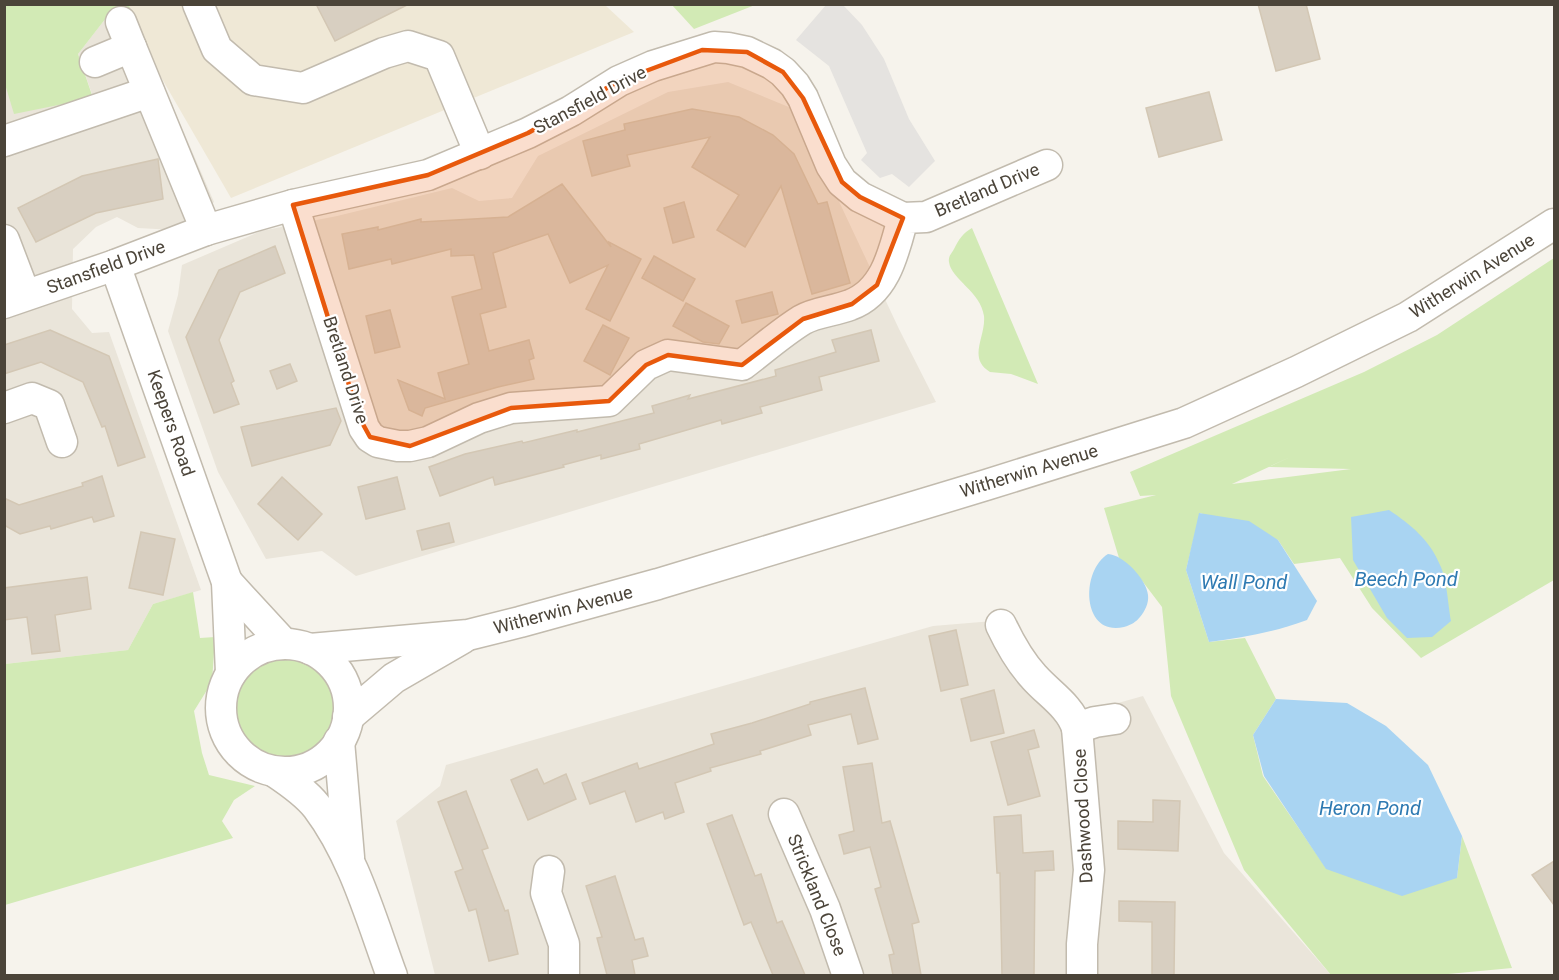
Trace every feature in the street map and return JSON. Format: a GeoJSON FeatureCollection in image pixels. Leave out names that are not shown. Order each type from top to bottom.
{"type":"FeatureCollection","features":[{"type":"Feature","properties":{"kind":"street"},"geometry":{"type":"LineString","coordinates":[[198,4],[217,49],[253,80],[303,88],[384,53],[408,46],[439,56],[480,154]]}},
{"type":"Feature","properties":{"kind":"street"},"geometry":{"type":"LineString","coordinates":[[95,62],[126,35],[206,230]]}},
{"type":"Feature","properties":{"kind":"street","name":"Stansfield Drive"},"geometry":{"type":"LineString","coordinates":[[15,299],[115,265],[206,230],[293,205],[428,174],[528,133],[571,111],[619,81],[653,66],[702,50],[728,48],[760,57],[783,72],[803,98],[831,165],[842,182],[861,197],[903,218]]}},
{"type":"Feature","properties":{"kind":"street"},"geometry":{"type":"LineString","coordinates":[[4,141],[149,92]]}},
{"type":"Feature","properties":{"kind":"street","name":"Bretland Drive"},"geometry":{"type":"LineString","coordinates":[[293,205],[364,428],[370,437],[378,442],[398,446],[428,442],[478,418],[511,408],[609,401],[646,364],[668,355],[742,365],[803,320],[852,304],[870,293],[889,265],[903,218],[926,217],[1047,165]]}},
{"type":"Feature","properties":{"kind":"street","name":"Witherwin Avenue"},"geometry":{"type":"LineString","coordinates":[[297,646],[468,635],[658,585],[1185,423],[1408,317],[1554,224]]}},
{"type":"Feature","properties":{"kind":"street"},"geometry":{"type":"LineString","coordinates":[[4,240],[15,299]]}},
{"type":"Feature","properties":{"kind":"street","name":"Keepers Road"},"geometry":{"type":"LineString","coordinates":[[115,265],[227,582]]}},
{"type":"Feature","properties":{"kind":"street"},"geometry":{"type":"LineString","coordinates":[[4,408],[32,398],[49,405],[63,442]]}},
{"type":"Feature","properties":{"kind":"street"},"geometry":{"type":"LineString","coordinates":[[227,582],[297,646],[328,660],[340,676],[348,696],[344,729],[349,860]]}},
{"type":"Feature","properties":{"kind":"street"},"geometry":{"type":"LineString","coordinates":[[227,582],[231,673]]}},
{"type":"Feature","properties":{"kind":"street","name":"Dashwood Close"},"geometry":{"type":"LineString","coordinates":[[1001,625],[1021,662],[1067,709],[1077,728],[1089,870],[1082,944],[1082,975]]}},
{"type":"Feature","properties":{"kind":"street","name":"Witherwin Avenue"},"geometry":{"type":"LineString","coordinates":[[344,729],[394,678],[468,635]]}},
{"type":"Feature","properties":{"kind":"street"},"geometry":{"type":"LineString","coordinates":[[297,646],[263,648],[245,658],[231,673],[222,693],[221,703],[226,735],[238,752],[255,765],[275,772],[301,791],[317,807],[349,860],[392,975]]}},
{"type":"Feature","properties":{"kind":"street","name":"Dashwood Close"},"geometry":{"type":"LineString","coordinates":[[1077,728],[1115,719]]}},
{"type":"Feature","properties":{"kind":"street"},"geometry":{"type":"LineString","coordinates":[[275,772],[294,772],[312,766],[327,756],[344,729]]}},
{"type":"Feature","properties":{"kind":"street","name":"Strickland Close"},"geometry":{"type":"LineString","coordinates":[[784,810],[825,909],[849,975]]}},
{"type":"Feature","properties":{"kind":"street"},"geometry":{"type":"LineString","coordinates":[[550,866],[546,893],[564,944],[564,975]]}},
{"type":"Feature","properties":{"kind":"highlighted area"},"geometry":{"type":"Polygon","coordinates":[[[702,50],[747,52],[783,72],[803,98],[842,182],[860,197],[903,218],[877,285],[852,304],[803,319],[742,365],[668,355],[646,365],[609,401],[511,408],[410,446],[370,437],[359,417],[293,205],[428,175],[528,133],[619,81],[702,50]]]}},
{"type":"Feature","properties":{"kind":"shaded area"},"geometry":{"type":"Polygon","coordinates":[[[129,5],[605,5],[634,32],[231,198],[154,65],[129,5]]]}},
{"type":"Feature","properties":{"kind":"shaded area"},"geometry":{"type":"Polygon","coordinates":[[[826,5],[843,5],[862,25],[884,59],[909,119],[935,161],[909,187],[892,174],[880,178],[861,160],[867,153],[829,66],[796,40],[826,5]]]}},
{"type":"Feature","properties":{"kind":"shaded area"},"geometry":{"type":"Polygon","coordinates":[[[130,8],[214,202],[174,230],[138,228],[117,217],[96,227],[73,249],[72,309],[92,333],[109,332],[201,590],[153,604],[128,650],[5,664],[4,84],[93,97],[78,54],[106,18],[130,8]]]}},
{"type":"Feature","properties":{"kind":"shaded area"},"geometry":{"type":"Polygon","coordinates":[[[728,82],[796,110],[899,329],[936,402],[356,576],[322,551],[266,559],[218,472],[168,331],[178,295],[182,265],[261,231],[337,216],[452,188],[479,201],[512,198],[538,156],[668,92],[728,82]]]}},
{"type":"Feature","properties":{"kind":"shaded area"},"geometry":{"type":"Polygon","coordinates":[[[1005,620],[1086,712],[1143,696],[1224,853],[1331,975],[435,975],[396,821],[440,786],[446,765],[933,626],[1005,620]]]}},
{"type":"Feature","properties":{"kind":"green space"},"geometry":{"type":"Polygon","coordinates":[[[4,5],[129,5],[130,8],[106,18],[78,54],[93,98],[14,114],[5,84],[4,5]]]}},
{"type":"Feature","properties":{"kind":"green space"},"geometry":{"type":"Polygon","coordinates":[[[672,5],[755,5],[694,29],[672,5]]]}},
{"type":"Feature","properties":{"kind":"green space"},"geometry":{"type":"Polygon","coordinates":[[[972,228],[1038,384],[1011,374],[990,372],[980,360],[979,347],[984,324],[982,307],[955,274],[949,260],[960,239],[972,228]]]}},
{"type":"Feature","properties":{"kind":"green space"},"geometry":{"type":"Polygon","coordinates":[[[1554,258],[1554,580],[1421,658],[1372,608],[1340,558],[1294,564],[1278,540],[1200,513],[1186,570],[1209,642],[1245,638],[1276,699],[1253,735],[1263,776],[1326,868],[1457,878],[1462,836],[1512,968],[1427,976],[1331,975],[1244,870],[1171,696],[1162,607],[1140,578],[1119,558],[1104,508],[1156,495],[1140,496],[1130,472],[1364,372],[1437,335],[1554,258]],[[1290,457],[1232,484],[1351,469],[1269,467],[1290,457]]]}},
{"type":"Feature","properties":{"kind":"green space"},"geometry":{"type":"Polygon","coordinates":[[[193,592],[200,638],[215,637],[212,682],[194,711],[209,775],[255,786],[234,800],[222,821],[233,838],[5,905],[5,664],[128,650],[153,604],[193,592]]]}},
{"type":"Feature","properties":{"kind":"green space"},"geometry":{"type":"Polygon","coordinates":[[[286,658],[305,662],[321,673],[332,689],[336,708],[332,727],[321,743],[305,754],[286,758],[267,754],[251,743],[240,727],[236,708],[240,689],[251,673],[267,662],[286,658]]]}},
{"type":"Feature","properties":{"kind":"water","name":"Beech Pond"},"geometry":{"type":"Polygon","coordinates":[[[1389,510],[1425,540],[1436,556],[1442,571],[1451,621],[1432,637],[1407,638],[1387,618],[1353,560],[1351,517],[1389,510]]]}},
{"type":"Feature","properties":{"kind":"water","name":"Wall Pond"},"geometry":{"type":"Polygon","coordinates":[[[1199,513],[1249,521],[1278,540],[1317,601],[1307,620],[1258,634],[1209,642],[1186,570],[1199,513]]]}},
{"type":"Feature","properties":{"kind":"water"},"geometry":{"type":"Polygon","coordinates":[[[1108,554],[1121,559],[1134,569],[1147,589],[1147,604],[1142,615],[1135,622],[1124,627],[1110,627],[1100,622],[1093,613],[1090,601],[1093,574],[1099,562],[1108,554]]]}},
{"type":"Feature","properties":{"kind":"water","name":"Heron Pond"},"geometry":{"type":"Polygon","coordinates":[[[1276,699],[1347,703],[1386,726],[1428,765],[1462,836],[1457,878],[1402,896],[1326,869],[1264,776],[1253,735],[1276,699]]]}},
{"type":"Feature","properties":{"kind":"building"},"geometry":{"type":"Polygon","coordinates":[[[316,4],[409,4],[335,41],[316,4]]]}},
{"type":"Feature","properties":{"kind":"building"},"geometry":{"type":"Polygon","coordinates":[[[1258,4],[1306,4],[1320,59],[1276,71],[1258,4]]]}},
{"type":"Feature","properties":{"kind":"building"},"geometry":{"type":"Polygon","coordinates":[[[1209,92],[1222,140],[1159,157],[1146,108],[1209,92]]]}},
{"type":"Feature","properties":{"kind":"building"},"geometry":{"type":"Polygon","coordinates":[[[692,109],[739,117],[773,135],[794,154],[818,204],[827,202],[850,283],[812,294],[781,186],[745,247],[717,230],[739,195],[692,167],[710,137],[627,155],[630,166],[592,176],[583,141],[625,130],[624,124],[692,109]]]}},
{"type":"Feature","properties":{"kind":"building"},"geometry":{"type":"Polygon","coordinates":[[[158,159],[163,199],[96,213],[36,242],[18,208],[82,176],[158,159]]]}},
{"type":"Feature","properties":{"kind":"building"},"geometry":{"type":"Polygon","coordinates":[[[562,184],[611,247],[609,242],[641,259],[610,321],[586,309],[608,265],[570,283],[548,234],[493,253],[506,307],[480,314],[489,351],[529,340],[534,358],[529,360],[534,379],[425,408],[422,416],[409,410],[398,380],[445,399],[438,373],[469,364],[452,297],[482,289],[474,255],[451,256],[451,249],[392,264],[391,259],[349,269],[342,234],[378,227],[378,230],[421,219],[421,222],[508,217],[562,184]]]}},
{"type":"Feature","properties":{"kind":"building"},"geometry":{"type":"Polygon","coordinates":[[[684,202],[694,237],[673,243],[664,208],[684,202]]]}},
{"type":"Feature","properties":{"kind":"building"},"geometry":{"type":"Polygon","coordinates":[[[275,246],[285,273],[240,292],[219,340],[234,381],[231,383],[239,404],[214,413],[186,337],[219,270],[275,246]]]}},
{"type":"Feature","properties":{"kind":"building"},"geometry":{"type":"Polygon","coordinates":[[[654,256],[695,279],[683,301],[642,278],[654,256]]]}},
{"type":"Feature","properties":{"kind":"building"},"geometry":{"type":"Polygon","coordinates":[[[772,292],[778,314],[742,323],[736,301],[772,292]]]}},
{"type":"Feature","properties":{"kind":"building"},"geometry":{"type":"Polygon","coordinates":[[[686,303],[729,326],[719,344],[703,342],[673,326],[686,303]]]}},
{"type":"Feature","properties":{"kind":"building"},"geometry":{"type":"Polygon","coordinates":[[[390,310],[400,347],[375,353],[366,316],[390,310]]]}},
{"type":"Feature","properties":{"kind":"building"},"geometry":{"type":"Polygon","coordinates":[[[603,325],[629,338],[610,375],[584,361],[603,325]]]}},
{"type":"Feature","properties":{"kind":"building"},"geometry":{"type":"Polygon","coordinates":[[[50,330],[109,356],[145,457],[118,466],[105,426],[102,427],[83,382],[41,362],[4,374],[4,345],[50,330]]]}},
{"type":"Feature","properties":{"kind":"building"},"geometry":{"type":"Polygon","coordinates":[[[871,330],[879,361],[819,377],[822,390],[760,407],[762,413],[722,424],[721,420],[639,444],[640,449],[601,459],[601,455],[495,485],[493,477],[440,496],[429,467],[465,454],[577,430],[577,432],[654,413],[652,406],[776,376],[775,370],[836,352],[832,340],[871,330]]]}},
{"type":"Feature","properties":{"kind":"building"},"geometry":{"type":"Polygon","coordinates":[[[290,364],[297,381],[277,389],[270,371],[290,364]]]}},
{"type":"Feature","properties":{"kind":"building"},"geometry":{"type":"Polygon","coordinates":[[[336,408],[341,421],[330,445],[252,466],[241,427],[336,408]]]}},
{"type":"Feature","properties":{"kind":"building"},"geometry":{"type":"Polygon","coordinates":[[[102,476],[114,516],[94,522],[92,517],[51,529],[50,526],[20,534],[4,525],[4,498],[19,505],[83,486],[82,483],[102,476]]]}},
{"type":"Feature","properties":{"kind":"building"},"geometry":{"type":"Polygon","coordinates":[[[282,477],[322,514],[298,540],[258,504],[282,477]]]}},
{"type":"Feature","properties":{"kind":"building"},"geometry":{"type":"Polygon","coordinates":[[[397,477],[405,509],[366,519],[358,487],[397,477]]]}},
{"type":"Feature","properties":{"kind":"building"},"geometry":{"type":"Polygon","coordinates":[[[449,523],[454,542],[422,550],[417,531],[449,523]]]}},
{"type":"Feature","properties":{"kind":"building"},"geometry":{"type":"Polygon","coordinates":[[[141,532],[175,539],[163,595],[129,588],[141,532]]]}},
{"type":"Feature","properties":{"kind":"building"},"geometry":{"type":"Polygon","coordinates":[[[87,577],[91,609],[55,615],[60,651],[32,654],[27,617],[4,620],[4,588],[87,577]]]}},
{"type":"Feature","properties":{"kind":"building"},"geometry":{"type":"Polygon","coordinates":[[[956,630],[968,685],[941,691],[929,636],[956,630]]]}},
{"type":"Feature","properties":{"kind":"building"},"geometry":{"type":"Polygon","coordinates":[[[865,688],[878,739],[858,744],[851,714],[808,725],[811,735],[760,751],[761,754],[710,768],[711,771],[675,783],[684,812],[665,819],[663,812],[636,822],[625,791],[590,804],[582,783],[637,763],[639,769],[714,744],[711,734],[752,723],[810,704],[810,702],[865,688]]]}},
{"type":"Feature","properties":{"kind":"building"},"geometry":{"type":"Polygon","coordinates":[[[994,690],[1004,733],[971,741],[961,699],[994,690]]]}},
{"type":"Feature","properties":{"kind":"building"},"geometry":{"type":"Polygon","coordinates":[[[1034,730],[1039,747],[1028,750],[1040,796],[1008,805],[991,742],[1034,730]]]}},
{"type":"Feature","properties":{"kind":"building"},"geometry":{"type":"Polygon","coordinates":[[[872,763],[882,823],[890,821],[919,922],[912,924],[921,975],[893,975],[889,955],[894,954],[875,889],[881,887],[870,847],[844,854],[839,835],[854,831],[843,767],[872,763]]]}},
{"type":"Feature","properties":{"kind":"building"},"geometry":{"type":"Polygon","coordinates":[[[537,769],[544,784],[566,774],[576,799],[528,820],[511,780],[537,769]]]}},
{"type":"Feature","properties":{"kind":"building"},"geometry":{"type":"Polygon","coordinates":[[[466,791],[488,848],[482,850],[505,911],[508,910],[518,954],[489,961],[476,909],[469,911],[455,872],[463,869],[438,802],[466,791]]]}},
{"type":"Feature","properties":{"kind":"building"},"geometry":{"type":"Polygon","coordinates":[[[1153,800],[1180,801],[1178,851],[1118,849],[1118,821],[1153,822],[1153,800]]]}},
{"type":"Feature","properties":{"kind":"building"},"geometry":{"type":"Polygon","coordinates":[[[732,815],[755,876],[761,874],[777,923],[782,921],[805,975],[773,975],[751,922],[744,925],[707,824],[732,815]]]}},
{"type":"Feature","properties":{"kind":"building"},"geometry":{"type":"Polygon","coordinates":[[[1021,815],[1023,853],[1053,851],[1054,870],[1035,871],[1034,975],[1002,975],[1000,873],[997,873],[994,817],[1021,815]]]}},
{"type":"Feature","properties":{"kind":"building"},"geometry":{"type":"Polygon","coordinates":[[[1554,861],[1554,905],[1532,875],[1554,861]]]}},
{"type":"Feature","properties":{"kind":"building"},"geometry":{"type":"Polygon","coordinates":[[[615,876],[635,940],[643,938],[648,956],[632,960],[635,975],[607,975],[597,938],[602,937],[586,886],[615,876]]]}},
{"type":"Feature","properties":{"kind":"building"},"geometry":{"type":"Polygon","coordinates":[[[1119,901],[1175,902],[1174,975],[1152,975],[1152,922],[1119,921],[1119,901]]]}}]}
